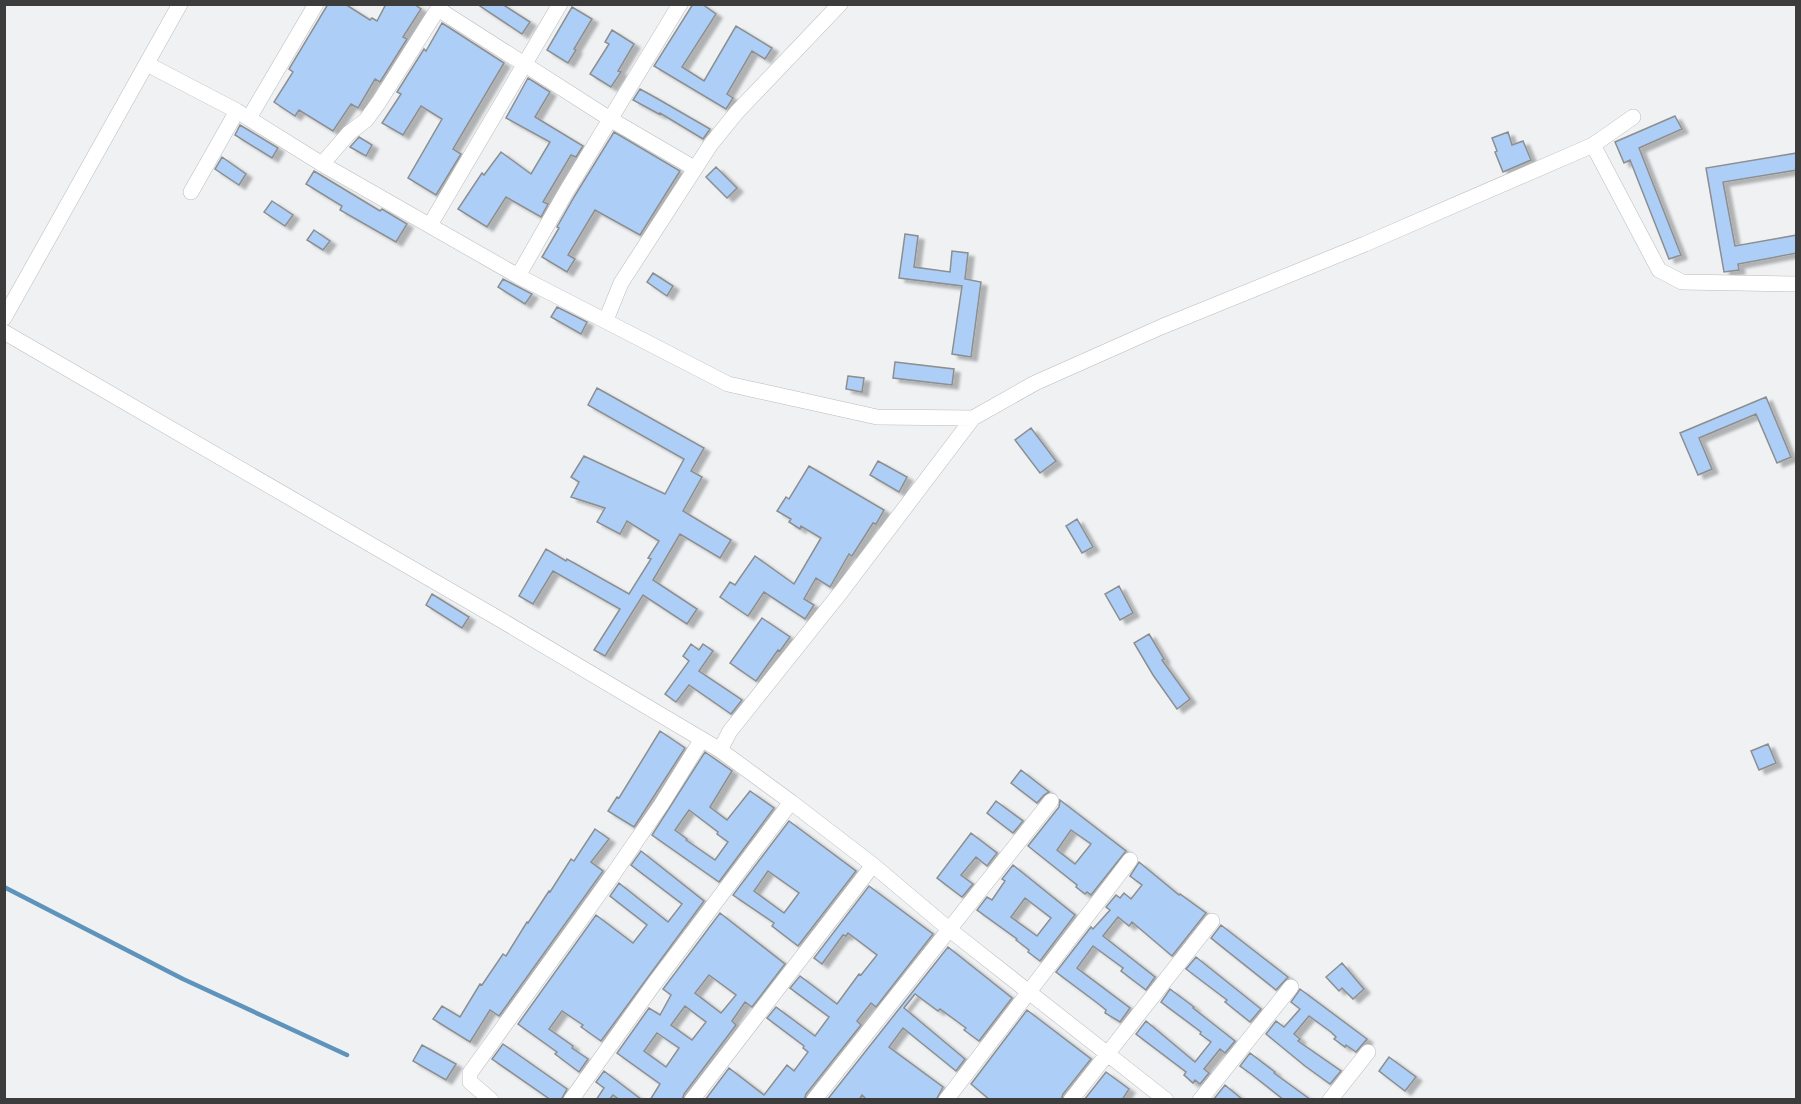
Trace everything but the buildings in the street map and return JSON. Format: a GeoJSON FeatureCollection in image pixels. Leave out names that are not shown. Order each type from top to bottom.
{"type":"FeatureCollection","features":[{"type":"Feature","properties":{"kind":"street"},"geometry":{"type":"LineString","coordinates":[[4,318],[180,4]]}},
{"type":"Feature","properties":{"kind":"street"},"geometry":{"type":"LineString","coordinates":[[191,192],[316,4]]}},
{"type":"Feature","properties":{"kind":"street"},"geometry":{"type":"LineString","coordinates":[[430,225],[560,4]]}},
{"type":"Feature","properties":{"kind":"street"},"geometry":{"type":"LineString","coordinates":[[518,276],[680,4]]}},
{"type":"Feature","properties":{"kind":"street"},"geometry":{"type":"LineString","coordinates":[[606,320],[621,283],[694,168],[737,112],[840,4]]}},
{"type":"Feature","properties":{"kind":"street"},"geometry":{"type":"LineString","coordinates":[[322,164],[349,133],[366,120],[373,111],[440,7],[524,65],[694,168]]}},
{"type":"Feature","properties":{"kind":"street"},"geometry":{"type":"LineString","coordinates":[[147,64],[243,114],[322,164],[518,276],[728,384],[877,417],[973,418]]}},
{"type":"Feature","properties":{"kind":"street"},"geometry":{"type":"LineString","coordinates":[[720,750],[730,731],[841,592],[973,418],[1035,383],[1161,327],[1365,244],[1593,145],[1633,117]]}},
{"type":"Feature","properties":{"kind":"street"},"geometry":{"type":"LineString","coordinates":[[1593,145],[1659,270],[1682,282],[1797,284]]}},
{"type":"Feature","properties":{"kind":"street"},"geometry":{"type":"LineString","coordinates":[[4,332],[720,750],[873,865],[950,930],[1166,1100]]}},
{"type":"Feature","properties":{"kind":"street"},"geometry":{"type":"LineString","coordinates":[[491,1100],[470,1082],[470,1073],[624,858],[702,739]]}},
{"type":"Feature","properties":{"kind":"street"},"geometry":{"type":"LineString","coordinates":[[814,1100],[1051,801]]}},
{"type":"Feature","properties":{"kind":"street"},"geometry":{"type":"LineString","coordinates":[[571,1100],[654,984],[791,802]]}},
{"type":"Feature","properties":{"kind":"street"},"geometry":{"type":"LineString","coordinates":[[946,1100],[1130,860]]}},
{"type":"Feature","properties":{"kind":"street"},"geometry":{"type":"LineString","coordinates":[[692,1100],[873,865]]}},
{"type":"Feature","properties":{"kind":"street"},"geometry":{"type":"LineString","coordinates":[[1071,1100],[1212,921]]}},
{"type":"Feature","properties":{"kind":"street"},"geometry":{"type":"LineString","coordinates":[[1200,1100],[1291,987]]}},
{"type":"Feature","properties":{"kind":"street"},"geometry":{"type":"LineString","coordinates":[[1330,1100],[1368,1052]]}},
{"type":"Feature","properties":{"kind":"waterway"},"geometry":{"type":"LineString","coordinates":[[4,887],[183,979],[347,1055]]}}]}
